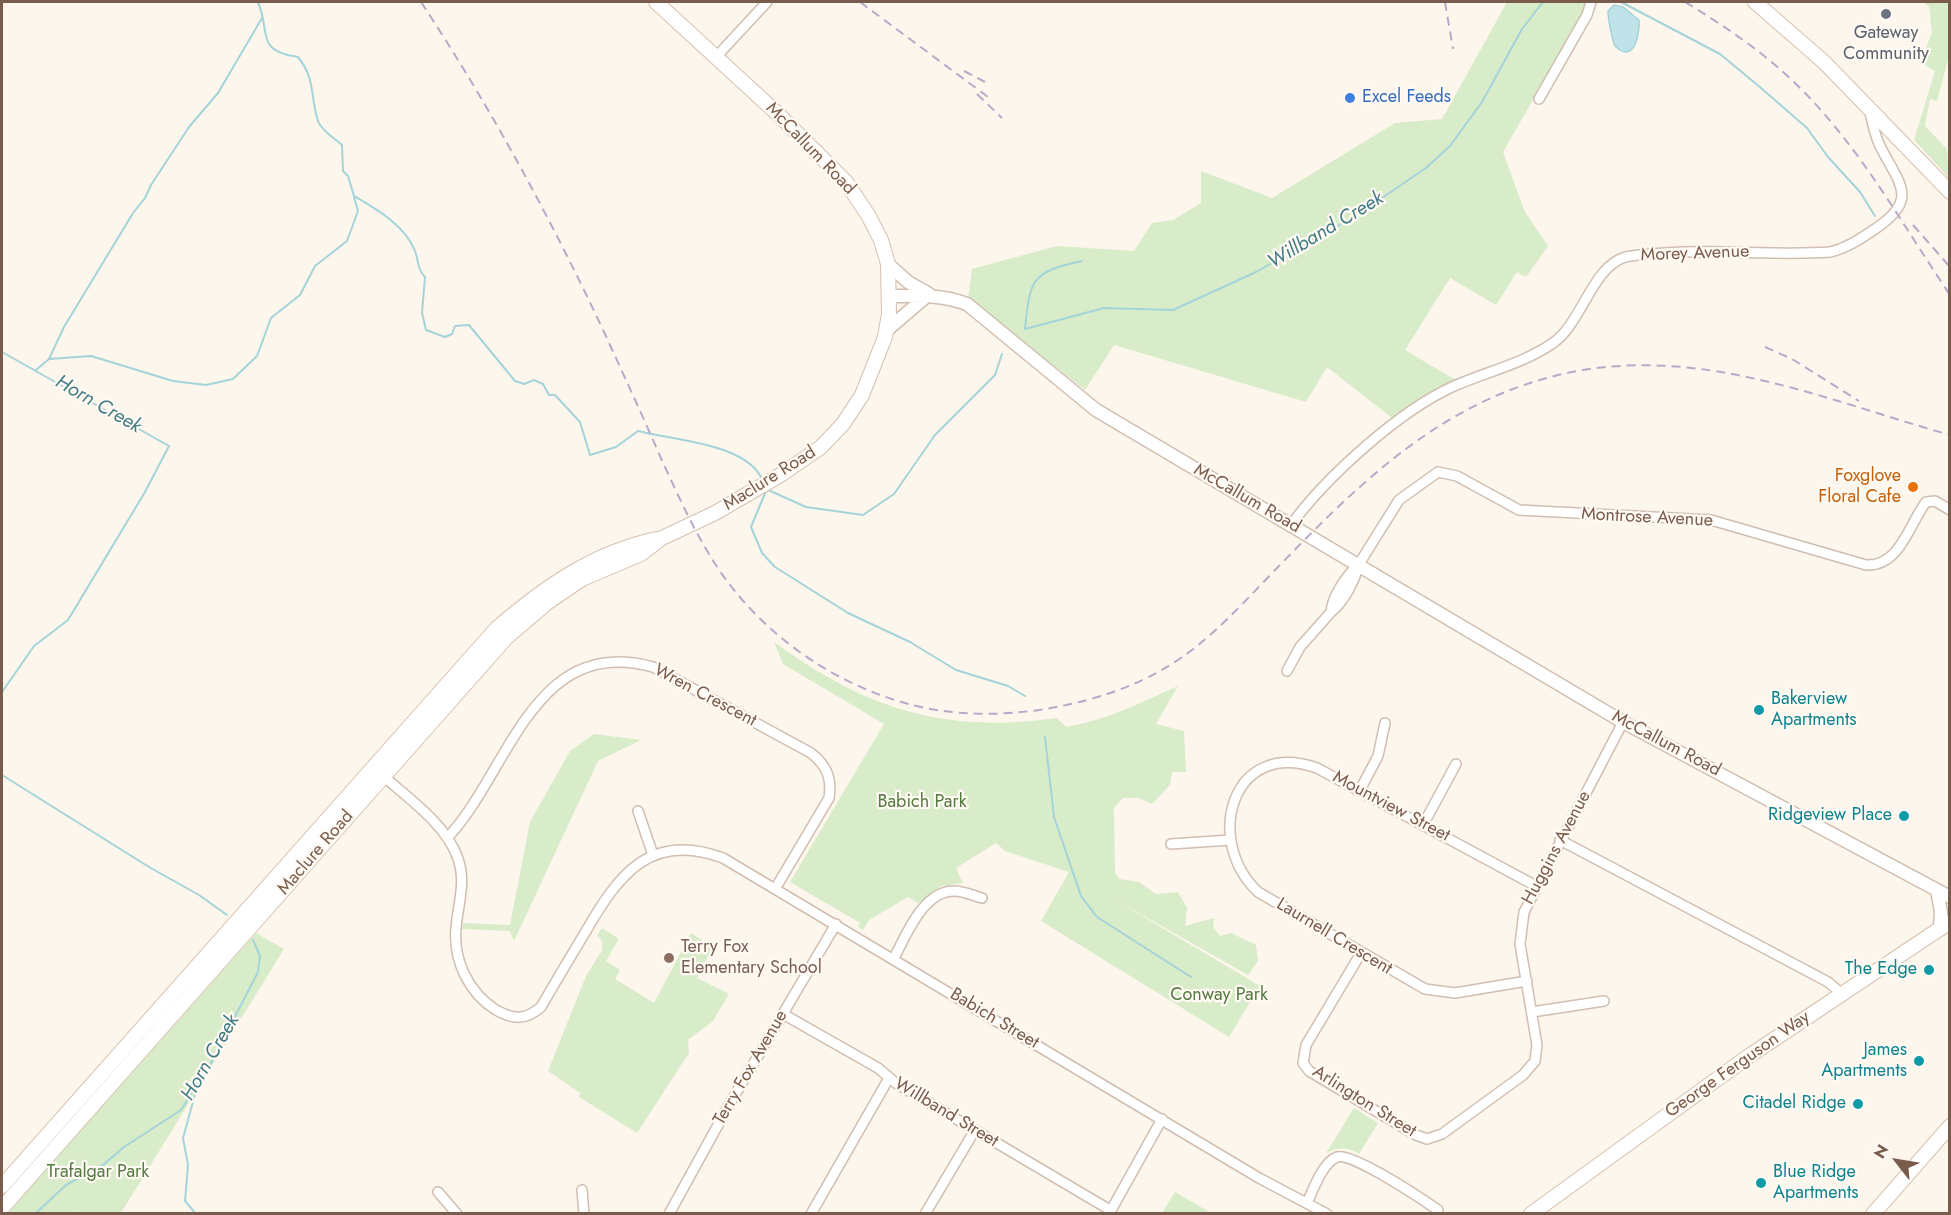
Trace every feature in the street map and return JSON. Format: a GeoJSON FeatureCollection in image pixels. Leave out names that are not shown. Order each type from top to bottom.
{"type":"FeatureCollection","features":[{"type":"Feature","properties":{"kind":"main road","name":"McCallum Road"},"geometry":{"type":"LineString","coordinates":[[656,2],[717,56],[846,182],[872,223],[888,264],[890,296]]}},
{"type":"Feature","properties":{"kind":"main road"},"geometry":{"type":"LineString","coordinates":[[1755,2],[1824,62],[1950,192]]}},
{"type":"Feature","properties":{"kind":"main road","name":"Maclure Road"},"geometry":{"type":"LineString","coordinates":[[2,1208],[378,772],[497,628],[538,593],[575,569],[636,543],[662,538],[728,506],[782,474],[821,447],[843,424],[870,379],[886,330],[890,296]]}},
{"type":"Feature","properties":{"kind":"main road","name":"Maclure Road"},"geometry":{"type":"LineString","coordinates":[[2,1186],[378,772]]}},
{"type":"Feature","properties":{"kind":"main road","name":"George Ferguson Way"},"geometry":{"type":"LineString","coordinates":[[1531,1214],[1841,993],[1945,925]]}},
{"type":"Feature","properties":{"kind":"main road"},"geometry":{"type":"LineString","coordinates":[[1873,1214],[1950,1126]]}},
{"type":"Feature","properties":{"kind":"street"},"geometry":{"type":"LineString","coordinates":[[717,56],[767,2]]}},
{"type":"Feature","properties":{"kind":"street"},"geometry":{"type":"LineString","coordinates":[[1539,99],[1587,15],[1591,2]]}},
{"type":"Feature","properties":{"kind":"street","name":"Morey Avenue"},"geometry":{"type":"LineString","coordinates":[[1291,525],[1314,497],[1397,421],[1451,387],[1538,353],[1555,342],[1576,319],[1601,276],[1622,258],[1705,251],[1830,252],[1847,247],[1888,220],[1900,207],[1904,196],[1900,182],[1874,135],[1868,108]]}},
{"type":"Feature","properties":{"kind":"street"},"geometry":{"type":"LineString","coordinates":[[886,330],[929,294],[908,282],[888,264]]}},
{"type":"Feature","properties":{"kind":"street","name":"McCallum Road"},"geometry":{"type":"LineString","coordinates":[[890,296],[929,294],[950,297],[967,303],[1096,410],[1623,722],[1950,897]]}},
{"type":"Feature","properties":{"kind":"street","name":"Montrose Avenue"},"geometry":{"type":"LineString","coordinates":[[1359,564],[1398,500],[1438,472],[1457,476],[1519,510],[1711,520],[1866,565],[1878,565],[1890,558],[1926,502],[1935,501],[1950,510]]}},
{"type":"Feature","properties":{"kind":"street"},"geometry":{"type":"LineString","coordinates":[[1287,671],[1300,646],[1331,612],[1331,604],[1350,572],[1359,564]]}},
{"type":"Feature","properties":{"kind":"street","name":"Wren Crescent"},"geometry":{"type":"LineString","coordinates":[[448,837],[463,821],[518,727],[547,694],[567,676],[589,665],[610,661],[631,661],[662,672],[811,753],[822,762],[829,773],[831,786],[828,798],[775,889]]}},
{"type":"Feature","properties":{"kind":"street","name":"Huggins Avenue"},"geometry":{"type":"LineString","coordinates":[[1427,1139],[1442,1134],[1523,1075],[1534,1061],[1537,1045],[1520,928],[1524,912],[1623,722]]}},
{"type":"Feature","properties":{"kind":"street"},"geometry":{"type":"LineString","coordinates":[[1360,790],[1378,756],[1385,723]]}},
{"type":"Feature","properties":{"kind":"street","name":"Mountview Street"},"geometry":{"type":"LineString","coordinates":[[1243,783],[1270,765],[1302,763],[1360,790],[1536,886]]}},
{"type":"Feature","properties":{"kind":"street"},"geometry":{"type":"LineString","coordinates":[[1424,825],[1456,764]]}},
{"type":"Feature","properties":{"kind":"street","name":"Babich Street"},"geometry":{"type":"LineString","coordinates":[[378,772],[448,837],[458,857],[462,877],[462,900],[456,927],[456,948],[461,968],[472,988],[487,1004],[505,1015],[517,1018],[531,1016],[541,1007],[610,891],[637,864],[653,855],[689,849],[706,852],[723,858],[1162,1119],[1327,1214]]}},
{"type":"Feature","properties":{"kind":"street","name":"Laurnell Crescent"},"geometry":{"type":"LineString","coordinates":[[1243,783],[1235,798],[1231,814],[1230,840],[1238,868],[1258,892],[1412,983],[1440,993],[1455,993],[1527,981]]}},
{"type":"Feature","properties":{"kind":"street"},"geometry":{"type":"LineString","coordinates":[[638,811],[653,855]]}},
{"type":"Feature","properties":{"kind":"street"},"geometry":{"type":"LineString","coordinates":[[1171,844],[1230,840]]}},
{"type":"Feature","properties":{"kind":"street"},"geometry":{"type":"LineString","coordinates":[[1560,840],[1828,982],[1841,993]]}},
{"type":"Feature","properties":{"kind":"street"},"geometry":{"type":"LineString","coordinates":[[1936,890],[1945,925]]}},
{"type":"Feature","properties":{"kind":"street"},"geometry":{"type":"LineString","coordinates":[[894,958],[924,907],[933,898],[955,891],[982,898]]}},
{"type":"Feature","properties":{"kind":"street","name":"Terry Fox Avenue"},"geometry":{"type":"LineString","coordinates":[[669,1214],[836,924]]}},
{"type":"Feature","properties":{"kind":"street","name":"Arlington Street"},"geometry":{"type":"LineString","coordinates":[[1361,953],[1306,1045],[1303,1063],[1317,1076],[1416,1135],[1427,1139]]}},
{"type":"Feature","properties":{"kind":"street"},"geometry":{"type":"LineString","coordinates":[[1532,1012],[1604,1001]]}},
{"type":"Feature","properties":{"kind":"street","name":"Willband Street"},"geometry":{"type":"LineString","coordinates":[[783,1014],[878,1068],[889,1078],[1109,1212]]}},
{"type":"Feature","properties":{"kind":"street"},"geometry":{"type":"LineString","coordinates":[[811,1214],[889,1078]]}},
{"type":"Feature","properties":{"kind":"street"},"geometry":{"type":"LineString","coordinates":[[1109,1212],[1162,1119]]}},
{"type":"Feature","properties":{"kind":"street"},"geometry":{"type":"LineString","coordinates":[[925,1214],[975,1130]]}},
{"type":"Feature","properties":{"kind":"street"},"geometry":{"type":"LineString","coordinates":[[1306,1203],[1327,1166],[1332,1160],[1343,1156],[1361,1164],[1438,1210]]}},
{"type":"Feature","properties":{"kind":"street"},"geometry":{"type":"LineString","coordinates":[[582,1190],[584,1214]]}},
{"type":"Feature","properties":{"kind":"street"},"geometry":{"type":"LineString","coordinates":[[438,1192],[457,1214]]}},
{"type":"Feature","properties":{"kind":"green space"},"geometry":{"type":"Polygon","coordinates":[[[1507,2],[1589,2],[1503,152],[1525,212],[1548,246],[1526,277],[1517,272],[1496,305],[1450,278],[1405,350],[1459,382],[1392,418],[1327,367],[1306,402],[1114,345],[1085,390],[968,299],[972,269],[1057,246],[1134,251],[1152,223],[1173,220],[1201,203],[1201,171],[1272,198],[1395,123],[1442,119],[1507,2]]]}},
{"type":"Feature","properties":{"kind":"green space"},"geometry":{"type":"Polygon","coordinates":[[[1922,2],[1949,2],[1949,56],[1937,101],[1930,99],[1925,126],[1947,149],[1949,178],[1914,140],[1935,71],[1920,62],[1932,33],[1929,6],[1922,2]]]}},
{"type":"Feature","properties":{"kind":"green space","name":"Babich Park"},"geometry":{"type":"Polygon","coordinates":[[[774,642],[808,665],[874,700],[942,719],[1016,722],[1057,718],[1066,727],[1137,705],[1178,686],[1156,724],[1184,731],[1186,772],[1172,772],[1170,785],[1152,804],[1139,798],[1123,798],[1114,808],[1115,873],[1120,879],[1139,882],[1156,894],[1178,892],[1187,908],[1185,926],[1214,918],[1213,927],[1220,936],[1231,933],[1256,945],[1258,961],[1248,975],[1114,899],[1260,986],[1229,1037],[1041,921],[1069,872],[1005,851],[996,843],[956,868],[963,883],[941,886],[918,903],[908,897],[869,920],[863,930],[858,927],[860,923],[790,882],[884,724],[783,664],[774,642]]]}},
{"type":"Feature","properties":{"kind":"green space"},"geometry":{"type":"Polygon","coordinates":[[[594,734],[641,740],[598,761],[514,941],[510,931],[462,929],[463,923],[510,925],[530,822],[570,751],[594,734]]]}},
{"type":"Feature","properties":{"kind":"green space"},"geometry":{"type":"Polygon","coordinates":[[[602,928],[619,939],[606,961],[620,970],[615,979],[654,1003],[691,933],[713,947],[697,978],[729,994],[713,1021],[688,1040],[689,1053],[637,1133],[579,1097],[580,1093],[548,1071],[586,976],[602,950],[602,941],[597,935],[602,928]]]}},
{"type":"Feature","properties":{"kind":"green space","name":"Trafalgar Park"},"geometry":{"type":"Polygon","coordinates":[[[256,933],[284,949],[121,1213],[78,1213],[75,1211],[72,1214],[7,1213],[256,933]]]}},
{"type":"Feature","properties":{"kind":"green space"},"geometry":{"type":"Polygon","coordinates":[[[1354,1108],[1378,1123],[1359,1154],[1343,1149],[1326,1153],[1354,1108]]]}},
{"type":"Feature","properties":{"kind":"green space"},"geometry":{"type":"Polygon","coordinates":[[[1175,1192],[1211,1213],[1162,1213],[1175,1192]]]}},
{"type":"Feature","properties":{"kind":"water"},"geometry":{"type":"Polygon","coordinates":[[[1614,5],[1623,7],[1639,20],[1635,44],[1628,52],[1616,47],[1613,41],[1608,11],[1614,5]]]}},
{"type":"Feature","properties":{"kind":"waterway","name":"Willband Creek"},"geometry":{"type":"LineString","coordinates":[[258,2],[270,45],[284,54],[298,57],[308,73],[318,121],[325,131],[342,145],[343,171],[348,176],[354,196],[397,226],[415,251],[425,277],[422,313],[426,330],[445,337],[452,334],[455,326],[469,325],[515,381],[524,384],[534,380],[543,384],[549,395],[555,395],[580,422],[590,455],[616,447],[638,431],[708,445],[726,451],[742,458],[755,468],[763,481]]}},
{"type":"Feature","properties":{"kind":"waterway","name":"Willband Creek"},"geometry":{"type":"LineString","coordinates":[[1082,261],[1052,269],[1036,280],[1029,299],[1025,329],[1104,308],[1173,310],[1256,272],[1357,215],[1426,168],[1450,146],[1482,102],[1522,29],[1543,2]]}},
{"type":"Feature","properties":{"kind":"waterway","name":"Willband Creek"},"geometry":{"type":"LineString","coordinates":[[1621,2],[1720,54],[1761,88],[1807,128],[1828,157],[1860,192],[1875,216]]}},
{"type":"Feature","properties":{"kind":"waterway","name":"Horn Creek"},"geometry":{"type":"LineString","coordinates":[[36,370],[49,359],[64,327],[133,213],[145,198],[189,127],[218,93],[262,18]]}},
{"type":"Feature","properties":{"kind":"waterway"},"geometry":{"type":"LineString","coordinates":[[49,359],[91,356],[173,381],[206,385],[233,379],[257,356],[271,318],[300,295],[315,266],[347,241],[358,211],[354,197]]}},
{"type":"Feature","properties":{"kind":"waterway","name":"Horn Creek"},"geometry":{"type":"LineString","coordinates":[[2,352],[169,446],[145,492],[68,620],[34,646],[2,692]]}},
{"type":"Feature","properties":{"kind":"waterway","name":"Willband Creek"},"geometry":{"type":"LineString","coordinates":[[766,489],[806,507],[863,515],[894,494],[935,435],[995,375],[1002,354]]}},
{"type":"Feature","properties":{"kind":"waterway"},"geometry":{"type":"LineString","coordinates":[[766,491],[751,527],[762,553],[775,567],[848,613],[910,642],[956,670],[1008,686],[1025,696]]}},
{"type":"Feature","properties":{"kind":"waterway"},"geometry":{"type":"LineString","coordinates":[[1045,737],[1054,817],[1081,896],[1097,917],[1191,977]]}},
{"type":"Feature","properties":{"kind":"waterway","name":"Horn Creek"},"geometry":{"type":"LineString","coordinates":[[2,775],[149,867],[199,895],[227,915]]}},
{"type":"Feature","properties":{"kind":"waterway","name":"Horn Creek"},"geometry":{"type":"LineString","coordinates":[[35,1214],[66,1185],[103,1165],[124,1147],[181,1110],[210,1065],[258,972],[260,956],[253,940]]}},
{"type":"Feature","properties":{"kind":"waterway"},"geometry":{"type":"LineString","coordinates":[[196,1091],[183,1138],[188,1165],[185,1201],[196,1214]]}},
{"type":"Feature","properties":{"kind":"railway"},"geometry":{"type":"LineString","coordinates":[[421,2],[472,82],[542,206],[605,334],[687,514],[723,576],[771,629],[814,662],[861,687],[912,705],[962,713],[995,714],[1028,711],[1063,706],[1097,697],[1147,678],[1178,660],[1217,629],[1333,512],[1362,485],[1423,436],[1492,398],[1530,383],[1584,370],[1638,365],[1690,368],[1742,376],[1794,388],[1950,435]]}},
{"type":"Feature","properties":{"kind":"railway"},"geometry":{"type":"LineString","coordinates":[[860,2],[988,97]]}},
{"type":"Feature","properties":{"kind":"railway"},"geometry":{"type":"LineString","coordinates":[[1445,2],[1453,49]]}},
{"type":"Feature","properties":{"kind":"railway"},"geometry":{"type":"LineString","coordinates":[[1685,2],[1759,52],[1821,110],[1861,160],[1950,295]]}},
{"type":"Feature","properties":{"kind":"railway"},"geometry":{"type":"LineString","coordinates":[[964,71],[985,82]]}},
{"type":"Feature","properties":{"kind":"railway"},"geometry":{"type":"LineString","coordinates":[[977,94],[1002,118]]}},
{"type":"Feature","properties":{"kind":"railway"},"geometry":{"type":"LineString","coordinates":[[1913,225],[1950,267]]}},
{"type":"Feature","properties":{"kind":"railway"},"geometry":{"type":"LineString","coordinates":[[1765,347],[1792,359],[1859,401]]}},
{"type":"Feature","properties":{"kind":"place","name":"Gateway Community"},"geometry":{"type":"Point","coordinates":[1886,14]}},
{"type":"Feature","properties":{"kind":"place","name":"Excel Feeds"},"geometry":{"type":"Point","coordinates":[1350,98]}},
{"type":"Feature","properties":{"kind":"place","name":"Foxglove Floral Cafe"},"geometry":{"type":"Point","coordinates":[1913,487]}},
{"type":"Feature","properties":{"kind":"place","name":"Bakerview Apartments"},"geometry":{"type":"Point","coordinates":[1759,710]}},
{"type":"Feature","properties":{"kind":"place","name":"Ridgeview Place"},"geometry":{"type":"Point","coordinates":[1904,816]}},
{"type":"Feature","properties":{"kind":"place","name":"Terry Fox Elementary School"},"geometry":{"type":"Point","coordinates":[669,958]}},
{"type":"Feature","properties":{"kind":"place","name":"The Edge"},"geometry":{"type":"Point","coordinates":[1929,970]}},
{"type":"Feature","properties":{"kind":"place","name":"James Apartments"},"geometry":{"type":"Point","coordinates":[1919,1061]}},
{"type":"Feature","properties":{"kind":"place","name":"Citadel Ridge"},"geometry":{"type":"Point","coordinates":[1858,1104]}},
{"type":"Feature","properties":{"kind":"place","name":"Blue Ridge Apartments"},"geometry":{"type":"Point","coordinates":[1761,1183]}},
{"type":"Feature","properties":{"kind":"park label","name":"Conway Park"},"geometry":{"type":"Point","coordinates":[1219,996]}}]}
